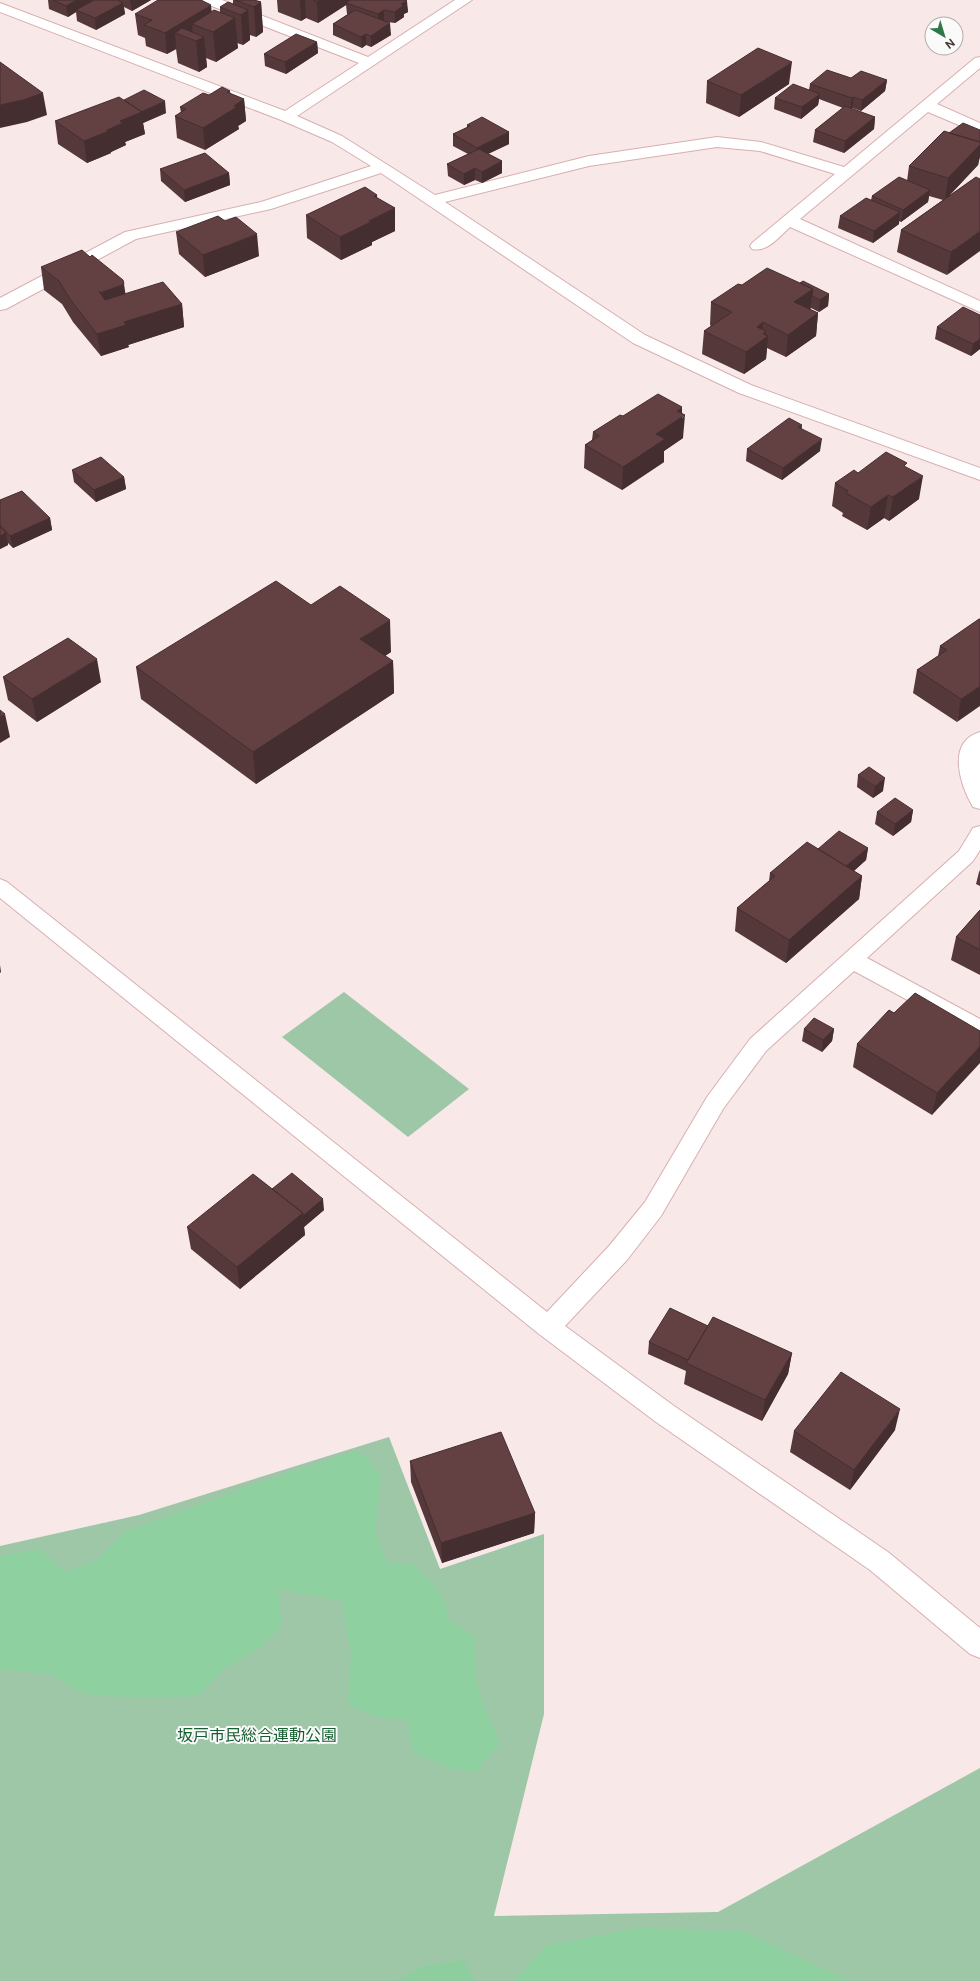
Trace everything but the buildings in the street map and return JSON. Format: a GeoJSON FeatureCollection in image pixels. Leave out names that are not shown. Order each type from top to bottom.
{"type":"FeatureCollection","features":[{"type":"Feature","properties":{"kind":"street"},"geometry":{"type":"LineString","coordinates":[[209,0],[369,62]]}},
{"type":"Feature","properties":{"kind":"street"},"geometry":{"type":"LineString","coordinates":[[235,10],[251,0]]}},
{"type":"Feature","properties":{"kind":"street"},"geometry":{"type":"LineString","coordinates":[[286,117],[465,0]]}},
{"type":"Feature","properties":{"kind":"street"},"geometry":{"type":"LineString","coordinates":[[6,9],[26,4]]}},
{"type":"Feature","properties":{"kind":"street"},"geometry":{"type":"LineString","coordinates":[[6,9],[286,117],[337,139],[383,167],[639,339],[745,388],[980,474]]}},
{"type":"Feature","properties":{"kind":"street"},"geometry":{"type":"LineString","coordinates":[[758,246],[790,221],[844,172],[980,61]]}},
{"type":"Feature","properties":{"kind":"street"},"geometry":{"type":"LineString","coordinates":[[926,105],[980,129]]}},
{"type":"Feature","properties":{"kind":"street"},"geometry":{"type":"LineString","coordinates":[[432,200],[588,161],[717,142],[761,147],[844,172]]}},
{"type":"Feature","properties":{"kind":"street"},"geometry":{"type":"LineString","coordinates":[[0,305],[131,235],[265,206],[383,167]]}},
{"type":"Feature","properties":{"kind":"street"},"geometry":{"type":"LineString","coordinates":[[790,221],[980,307]]}},
{"type":"Feature","properties":{"kind":"street"},"geometry":{"type":"LineString","coordinates":[[980,739],[969,751],[969,773],[980,802]]}},
{"type":"Feature","properties":{"kind":"street"},"geometry":{"type":"LineString","coordinates":[[548,1327],[618,1253],[653,1209],[715,1103],[758,1046],[966,856],[980,833]]}},
{"type":"Feature","properties":{"kind":"street"},"geometry":{"type":"LineString","coordinates":[[0,887],[548,1327],[665,1414],[879,1561],[980,1645]]}},
{"type":"Feature","properties":{"kind":"street"},"geometry":{"type":"LineString","coordinates":[[852,960],[980,1029]]}},
{"type":"Feature","properties":{"kind":"green space"},"geometry":{"type":"Polygon","coordinates":[[[344,992],[469,1089],[408,1137],[282,1037],[344,992]]]}},
{"type":"Feature","properties":{"kind":"green space","name":"坂戸市民総合運動公園"},"geometry":{"type":"Polygon","coordinates":[[[389,1437],[440,1569],[544,1534],[544,1714],[494,1916],[718,1912],[980,1768],[980,1981],[0,1981],[0,1546],[139,1515],[389,1437]]]}},
{"type":"Feature","properties":{"kind":"shaded area"},"geometry":{"type":"Polygon","coordinates":[[[355,1451],[368,1457],[381,1476],[375,1532],[388,1564],[412,1564],[431,1581],[446,1603],[447,1619],[476,1637],[475,1666],[477,1679],[484,1704],[500,1743],[476,1772],[451,1769],[413,1752],[407,1720],[373,1716],[348,1704],[351,1653],[342,1601],[278,1589],[282,1625],[260,1648],[226,1668],[199,1696],[135,1698],[84,1694],[51,1674],[0,1669],[0,1556],[40,1549],[65,1572],[97,1560],[124,1532],[250,1486],[355,1451]]]}},
{"type":"Feature","properties":{"kind":"shaded area"},"geometry":{"type":"Polygon","coordinates":[[[639,1928],[745,1932],[849,1981],[514,1981],[545,1946],[639,1928]]]}},
{"type":"Feature","properties":{"kind":"shaded area"},"geometry":{"type":"Polygon","coordinates":[[[463,1960],[475,1981],[397,1981],[422,1967],[463,1960]]]}}]}
